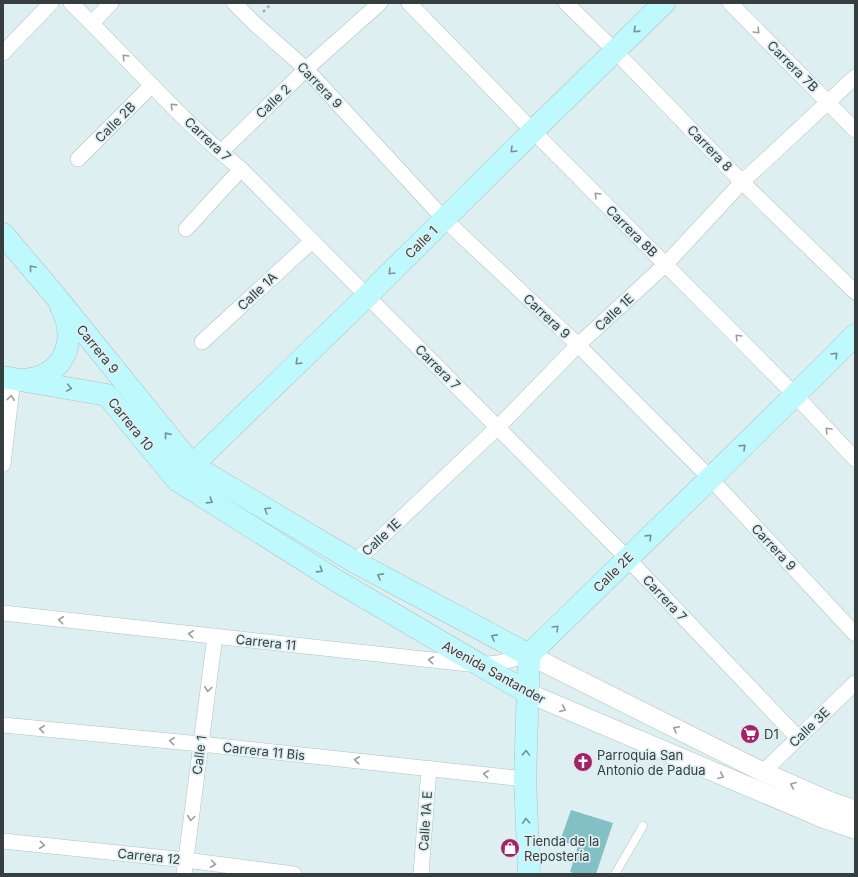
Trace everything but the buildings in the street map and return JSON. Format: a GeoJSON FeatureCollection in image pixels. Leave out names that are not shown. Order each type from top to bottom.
{"type":"FeatureCollection","features":[{"type":"Feature","properties":{"kind":"main road","name":"Calle 1"},"geometry":{"type":"LineString","coordinates":[[185,472],[367,296],[664,3]]}},
{"type":"Feature","properties":{"kind":"main road","name":"Carrera 9"},"geometry":{"type":"LineString","coordinates":[[3,234],[57,298],[185,472]]}},
{"type":"Feature","properties":{"kind":"main road"},"geometry":{"type":"LineString","coordinates":[[8,378],[26,380],[38,378],[59,364],[66,354],[68,339],[67,325],[64,310],[57,298]]}},
{"type":"Feature","properties":{"kind":"main road","name":"Calle 2E"},"geometry":{"type":"LineString","coordinates":[[529,656],[627,558],[796,396],[855,335]]}},
{"type":"Feature","properties":{"kind":"main road","name":"Carrera 10"},"geometry":{"type":"LineString","coordinates":[[8,378],[107,395],[185,472]]}},
{"type":"Feature","properties":{"kind":"main road"},"geometry":{"type":"LineString","coordinates":[[185,472],[529,656],[525,779],[529,874]]}},
{"type":"Feature","properties":{"kind":"main road","name":"Avenida Santander"},"geometry":{"type":"LineString","coordinates":[[185,472],[330,576],[478,665],[528,693]]}},
{"type":"Feature","properties":{"kind":"street"},"geometry":{"type":"LineString","coordinates":[[3,53],[51,3]]}},
{"type":"Feature","properties":{"kind":"street","name":"Carrera 7"},"geometry":{"type":"LineString","coordinates":[[72,3],[152,85],[221,152],[241,169],[498,426],[627,558],[798,738]]}},
{"type":"Feature","properties":{"kind":"street"},"geometry":{"type":"LineString","coordinates":[[92,23],[111,3]]}},
{"type":"Feature","properties":{"kind":"street","name":"Carrera 9"},"geometry":{"type":"LineString","coordinates":[[234,3],[306,69],[444,219],[578,345],[710,478],[855,634]]}},
{"type":"Feature","properties":{"kind":"street","name":"Calle 2"},"geometry":{"type":"LineString","coordinates":[[221,152],[306,69],[380,3]]}},
{"type":"Feature","properties":{"kind":"street","name":"Carrera 8B"},"geometry":{"type":"LineString","coordinates":[[408,3],[796,396],[855,459]]}},
{"type":"Feature","properties":{"kind":"street","name":"Carrera 8"},"geometry":{"type":"LineString","coordinates":[[566,3],[615,51],[742,182],[855,292]]}},
{"type":"Feature","properties":{"kind":"street","name":"Carrera 7B"},"geometry":{"type":"LineString","coordinates":[[730,3],[855,130]]}},
{"type":"Feature","properties":{"kind":"street","name":"Calle 1E"},"geometry":{"type":"LineString","coordinates":[[354,562],[498,426],[578,345],[666,264],[742,182],[829,103],[855,77]]}},
{"type":"Feature","properties":{"kind":"street","name":"Calle 2B"},"geometry":{"type":"LineString","coordinates":[[78,159],[152,85]]}},
{"type":"Feature","properties":{"kind":"street"},"geometry":{"type":"LineString","coordinates":[[186,229],[241,169]]}},
{"type":"Feature","properties":{"kind":"street","name":"Calle 1A"},"geometry":{"type":"LineString","coordinates":[[202,342],[312,240]]}},
{"type":"Feature","properties":{"kind":"street"},"geometry":{"type":"LineString","coordinates":[[3,464],[8,378]]}},
{"type":"Feature","properties":{"kind":"street","name":"Carrera 11"},"geometry":{"type":"LineString","coordinates":[[3,613],[478,665],[498,663],[529,656]]}},
{"type":"Feature","properties":{"kind":"street","name":"Calle 1"},"geometry":{"type":"LineString","coordinates":[[185,867],[215,636]]}},
{"type":"Feature","properties":{"kind":"street"},"geometry":{"type":"LineString","coordinates":[[529,656],[763,772],[829,801],[855,810]]}},
{"type":"Feature","properties":{"kind":"street","name":"Calle 3E"},"geometry":{"type":"LineString","coordinates":[[763,772],[855,683]]}},
{"type":"Feature","properties":{"kind":"street","name":"Avenida Santander"},"geometry":{"type":"LineString","coordinates":[[528,693],[825,819],[855,829]]}},
{"type":"Feature","properties":{"kind":"street","name":"Carrera 11 Bis"},"geometry":{"type":"LineString","coordinates":[[3,725],[201,744],[525,779]]}},
{"type":"Feature","properties":{"kind":"street","name":"Calle 1A E"},"geometry":{"type":"LineString","coordinates":[[421,874],[429,768]]}},
{"type":"Feature","properties":{"kind":"street","name":"Carrera 12"},"geometry":{"type":"LineString","coordinates":[[3,840],[185,867],[294,874]]}},
{"type":"Feature","properties":{"kind":"lane"},"geometry":{"type":"LineString","coordinates":[[615,874],[643,826]]}},
{"type":"Feature","properties":{"kind":"place","name":"D1"},"geometry":{"type":"Point","coordinates":[750,734]}},
{"type":"Feature","properties":{"kind":"place","name":"Parroquia San Antonio de Padua"},"geometry":{"type":"Point","coordinates":[583,762]}},
{"type":"Feature","properties":{"kind":"place","name":"Tienda de la Repostería"},"geometry":{"type":"Point","coordinates":[510,848]}}]}
